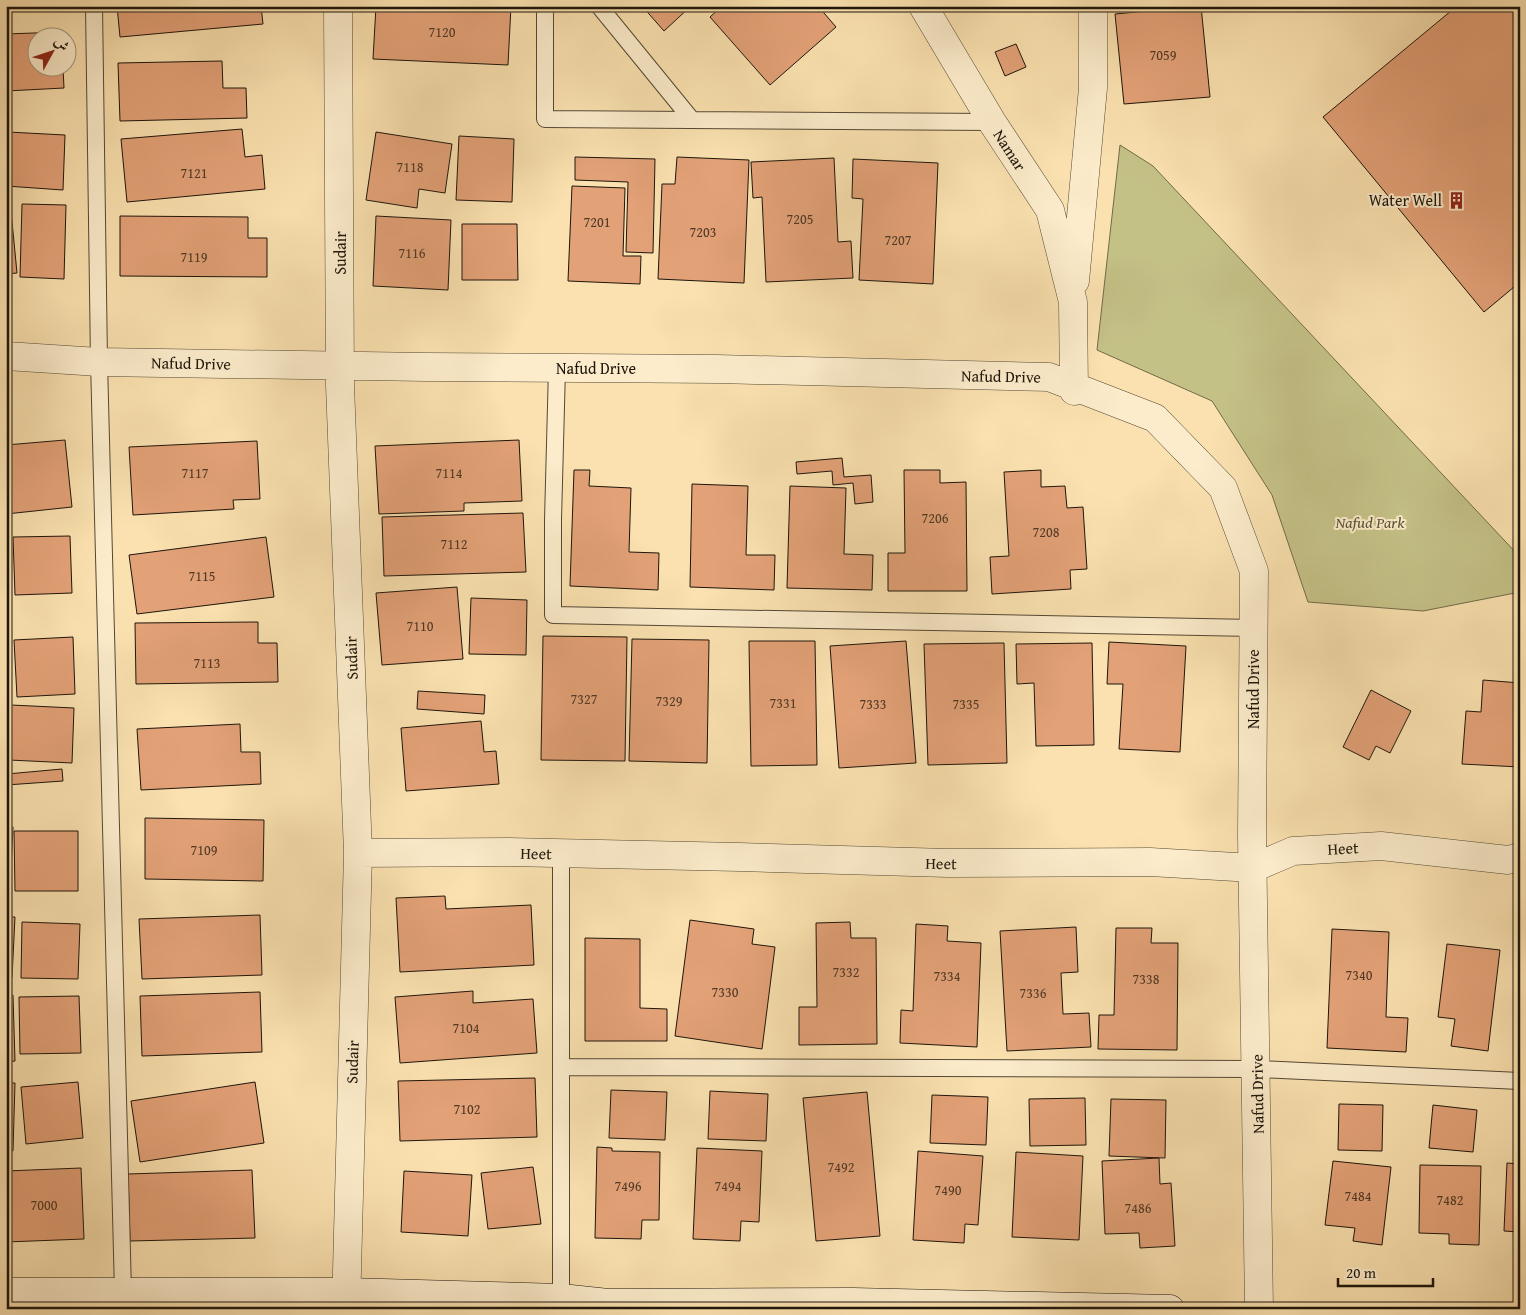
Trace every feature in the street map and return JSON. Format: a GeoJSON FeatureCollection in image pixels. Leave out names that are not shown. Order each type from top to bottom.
{"type":"FeatureCollection","features":[{"type":"Feature","properties":{"kind":"street","name":"Sudair"},"geometry":{"type":"LineString","coordinates":[[338,6],[340,366],[358,852],[346,1300]]}},
{"type":"Feature","properties":{"kind":"street","name":"Namar"},"geometry":{"type":"LineString","coordinates":[[923,6],[992,122],[1050,210],[1073,302]]}},
{"type":"Feature","properties":{"kind":"street","name":"Namar"},"geometry":{"type":"LineString","coordinates":[[1074,389],[1073,302],[1093,88],[1093,6]]}},
{"type":"Feature","properties":{"kind":"street","name":"Nafud Drive"},"geometry":{"type":"LineString","coordinates":[[6,356],[99,362],[717,369],[1049,377],[1074,389],[1155,418],[1223,488],[1254,570],[1253,868],[1260,1309]]}},
{"type":"Feature","properties":{"kind":"street","name":"Heet"},"geometry":{"type":"LineString","coordinates":[[358,852],[561,853],[948,863],[1150,862],[1253,868],[1293,851],[1381,846],[1508,860],[1520,857]]}},
{"type":"Feature","properties":{"kind":"street"},"geometry":{"type":"LineString","coordinates":[[6,1292],[123,1292],[346,1300],[561,1298],[608,1303],[853,1302],[1170,1309]]}},
{"type":"Feature","properties":{"kind":"lane"},"geometry":{"type":"LineString","coordinates":[[94,6],[99,362],[123,1292]]}},
{"type":"Feature","properties":{"kind":"lane"},"geometry":{"type":"LineString","coordinates":[[545,6],[545,119],[992,122]]}},
{"type":"Feature","properties":{"kind":"lane"},"geometry":{"type":"LineString","coordinates":[[599,6],[692,120]]}},
{"type":"Feature","properties":{"kind":"lane"},"geometry":{"type":"LineString","coordinates":[[557,368],[553,520],[553,615],[1254,628]]}},
{"type":"Feature","properties":{"kind":"lane"},"geometry":{"type":"LineString","coordinates":[[561,853],[561,1298]]}},
{"type":"Feature","properties":{"kind":"lane"},"geometry":{"type":"LineString","coordinates":[[561,1067],[1256,1069],[1520,1081]]}},
{"type":"Feature","properties":{"kind":"green space","name":"Nafud Park"},"geometry":{"type":"Polygon","coordinates":[[[1120,145],[1153,166],[1520,557],[1520,592],[1423,611],[1308,602],[1272,495],[1212,401],[1097,350],[1120,145]]]}},
{"type":"Feature","properties":{"kind":"building"},"geometry":{"type":"Polygon","coordinates":[[[117,6],[261,6],[263,24],[120,37],[117,6]]]}},
{"type":"Feature","properties":{"kind":"building"},"geometry":{"type":"Polygon","coordinates":[[[376,6],[511,6],[508,65],[373,59],[376,6]]]}},
{"type":"Feature","properties":{"kind":"building"},"geometry":{"type":"Polygon","coordinates":[[[642,6],[691,6],[664,31],[642,6]]]}},
{"type":"Feature","properties":{"kind":"building"},"geometry":{"type":"Polygon","coordinates":[[[722,6],[818,6],[836,27],[770,85],[710,17],[722,6]]]}},
{"type":"Feature","properties":{"kind":"building"},"geometry":{"type":"Polygon","coordinates":[[[1201,6],[1210,97],[1124,104],[1115,14],[1201,6]]]}},
{"type":"Feature","properties":{"kind":"building","name":"Water Well"},"geometry":{"type":"Polygon","coordinates":[[[1457,6],[1520,6],[1520,282],[1484,312],[1323,117],[1457,6]]]}},
{"type":"Feature","properties":{"kind":"building"},"geometry":{"type":"Polygon","coordinates":[[[28,33],[28,78],[64,78],[64,88],[6,91],[6,34],[28,33]]]}},
{"type":"Feature","properties":{"kind":"building"},"geometry":{"type":"Polygon","coordinates":[[[1016,44],[1026,67],[1005,76],[995,52],[1016,44]]]}},
{"type":"Feature","properties":{"kind":"building"},"geometry":{"type":"Polygon","coordinates":[[[222,61],[223,88],[246,88],[247,118],[120,121],[118,63],[222,61]]]}},
{"type":"Feature","properties":{"kind":"building"},"geometry":{"type":"Polygon","coordinates":[[[242,129],[245,157],[262,155],[265,189],[127,202],[121,139],[242,129]]]}},
{"type":"Feature","properties":{"kind":"building"},"geometry":{"type":"Polygon","coordinates":[[[8,132],[65,135],[63,190],[6,186],[8,132]]]}},
{"type":"Feature","properties":{"kind":"building"},"geometry":{"type":"Polygon","coordinates":[[[376,132],[452,144],[445,193],[419,189],[417,208],[366,200],[376,132]]]}},
{"type":"Feature","properties":{"kind":"building"},"geometry":{"type":"Polygon","coordinates":[[[459,136],[514,139],[512,202],[456,200],[459,136]]]}},
{"type":"Feature","properties":{"kind":"building"},"geometry":{"type":"Polygon","coordinates":[[[575,157],[655,159],[653,253],[626,252],[628,182],[575,180],[575,157]]]}},
{"type":"Feature","properties":{"kind":"building"},"geometry":{"type":"Polygon","coordinates":[[[677,157],[749,160],[744,283],[658,279],[662,184],[675,184],[677,157]]]}},
{"type":"Feature","properties":{"kind":"building"},"geometry":{"type":"Polygon","coordinates":[[[834,158],[838,242],[851,241],[853,278],[766,282],[762,197],[753,198],[751,162],[834,158]]]}},
{"type":"Feature","properties":{"kind":"building"},"geometry":{"type":"Polygon","coordinates":[[[853,159],[938,163],[933,284],[859,280],[863,199],[852,198],[853,159]]]}},
{"type":"Feature","properties":{"kind":"building"},"geometry":{"type":"Polygon","coordinates":[[[572,186],[625,188],[623,256],[641,256],[640,284],[568,281],[572,186]]]}},
{"type":"Feature","properties":{"kind":"building"},"geometry":{"type":"Polygon","coordinates":[[[22,204],[66,205],[64,279],[20,277],[22,204]]]}},
{"type":"Feature","properties":{"kind":"building"},"geometry":{"type":"Polygon","coordinates":[[[6,211],[11,211],[17,273],[6,274],[6,211]]]}},
{"type":"Feature","properties":{"kind":"building"},"geometry":{"type":"Polygon","coordinates":[[[120,216],[248,217],[248,238],[267,238],[267,277],[120,276],[120,216]]]}},
{"type":"Feature","properties":{"kind":"building"},"geometry":{"type":"Polygon","coordinates":[[[376,216],[451,220],[448,290],[373,286],[376,216]]]}},
{"type":"Feature","properties":{"kind":"building"},"geometry":{"type":"Polygon","coordinates":[[[462,224],[517,224],[518,280],[462,280],[462,224]]]}},
{"type":"Feature","properties":{"kind":"building"},"geometry":{"type":"Polygon","coordinates":[[[65,440],[72,507],[6,514],[6,445],[65,440]]]}},
{"type":"Feature","properties":{"kind":"building"},"geometry":{"type":"Polygon","coordinates":[[[519,440],[522,501],[464,503],[464,511],[379,514],[375,446],[519,440]]]}},
{"type":"Feature","properties":{"kind":"building"},"geometry":{"type":"Polygon","coordinates":[[[257,441],[260,499],[233,500],[234,509],[133,515],[129,447],[257,441]]]}},
{"type":"Feature","properties":{"kind":"building"},"geometry":{"type":"Polygon","coordinates":[[[842,458],[844,477],[871,475],[873,502],[855,504],[853,483],[833,485],[832,471],[797,474],[796,462],[842,458]]]}},
{"type":"Feature","properties":{"kind":"building"},"geometry":{"type":"Polygon","coordinates":[[[574,470],[590,470],[589,486],[631,488],[629,552],[659,553],[658,590],[570,586],[574,470]]]}},
{"type":"Feature","properties":{"kind":"building"},"geometry":{"type":"Polygon","coordinates":[[[904,470],[940,470],[940,483],[966,482],[967,591],[888,591],[888,553],[905,553],[904,470]]]}},
{"type":"Feature","properties":{"kind":"building"},"geometry":{"type":"Polygon","coordinates":[[[1041,470],[1041,487],[1065,486],[1067,508],[1083,507],[1087,569],[1070,570],[1071,589],[992,594],[990,557],[1009,556],[1004,472],[1041,470]]]}},
{"type":"Feature","properties":{"kind":"building"},"geometry":{"type":"Polygon","coordinates":[[[692,484],[748,486],[746,555],[775,555],[774,590],[690,587],[692,484]]]}},
{"type":"Feature","properties":{"kind":"building"},"geometry":{"type":"Polygon","coordinates":[[[790,486],[846,488],[844,554],[873,555],[872,590],[787,588],[790,486]]]}},
{"type":"Feature","properties":{"kind":"building"},"geometry":{"type":"Polygon","coordinates":[[[523,513],[526,572],[384,576],[382,517],[523,513]]]}},
{"type":"Feature","properties":{"kind":"building"},"geometry":{"type":"Polygon","coordinates":[[[70,536],[72,593],[15,595],[13,537],[70,536]]]}},
{"type":"Feature","properties":{"kind":"building"},"geometry":{"type":"Polygon","coordinates":[[[266,537],[274,597],[137,614],[129,555],[266,537]]]}},
{"type":"Feature","properties":{"kind":"building"},"geometry":{"type":"Polygon","coordinates":[[[457,587],[463,659],[382,665],[376,593],[457,587]]]}},
{"type":"Feature","properties":{"kind":"building"},"geometry":{"type":"Polygon","coordinates":[[[471,598],[527,600],[526,655],[469,654],[471,598]]]}},
{"type":"Feature","properties":{"kind":"building"},"geometry":{"type":"Polygon","coordinates":[[[258,622],[258,643],[277,643],[278,682],[136,684],[135,623],[258,622]]]}},
{"type":"Feature","properties":{"kind":"building"},"geometry":{"type":"Polygon","coordinates":[[[543,636],[627,637],[625,761],[541,760],[543,636]]]}},
{"type":"Feature","properties":{"kind":"building"},"geometry":{"type":"Polygon","coordinates":[[[73,637],[75,694],[17,697],[14,640],[73,637]]]}},
{"type":"Feature","properties":{"kind":"building"},"geometry":{"type":"Polygon","coordinates":[[[632,639],[709,640],[707,763],[629,761],[632,639]]]}},
{"type":"Feature","properties":{"kind":"building"},"geometry":{"type":"Polygon","coordinates":[[[749,641],[815,641],[817,765],[751,766],[749,641]]]}},
{"type":"Feature","properties":{"kind":"building"},"geometry":{"type":"Polygon","coordinates":[[[906,641],[916,763],[839,768],[830,646],[906,641]]]}},
{"type":"Feature","properties":{"kind":"building"},"geometry":{"type":"Polygon","coordinates":[[[1109,642],[1186,646],[1180,752],[1119,749],[1123,684],[1107,684],[1109,642]]]}},
{"type":"Feature","properties":{"kind":"building"},"geometry":{"type":"Polygon","coordinates":[[[1004,643],[1007,763],[928,765],[924,644],[1004,643]]]}},
{"type":"Feature","properties":{"kind":"building"},"geometry":{"type":"Polygon","coordinates":[[[1092,643],[1094,745],[1036,746],[1034,683],[1017,684],[1016,644],[1092,643]]]}},
{"type":"Feature","properties":{"kind":"building"},"geometry":{"type":"Polygon","coordinates":[[[1483,680],[1520,683],[1520,767],[1462,764],[1466,711],[1481,712],[1483,680]]]}},
{"type":"Feature","properties":{"kind":"building"},"geometry":{"type":"Polygon","coordinates":[[[1371,690],[1411,711],[1390,753],[1376,746],[1369,760],[1343,747],[1371,690]]]}},
{"type":"Feature","properties":{"kind":"building"},"geometry":{"type":"Polygon","coordinates":[[[418,691],[485,695],[484,714],[417,709],[418,691]]]}},
{"type":"Feature","properties":{"kind":"building"},"geometry":{"type":"Polygon","coordinates":[[[11,705],[74,708],[72,763],[9,760],[11,705]]]}},
{"type":"Feature","properties":{"kind":"building"},"geometry":{"type":"Polygon","coordinates":[[[481,721],[484,752],[496,751],[499,784],[406,791],[401,728],[481,721]]]}},
{"type":"Feature","properties":{"kind":"building"},"geometry":{"type":"Polygon","coordinates":[[[240,724],[241,752],[260,752],[261,784],[141,790],[137,729],[240,724]]]}},
{"type":"Feature","properties":{"kind":"building"},"geometry":{"type":"Polygon","coordinates":[[[6,762],[7,774],[62,769],[63,781],[6,785],[6,762]]]}},
{"type":"Feature","properties":{"kind":"building"},"geometry":{"type":"Polygon","coordinates":[[[145,818],[264,820],[263,881],[145,879],[145,818]]]}},
{"type":"Feature","properties":{"kind":"building"},"geometry":{"type":"Polygon","coordinates":[[[6,827],[13,827],[10,891],[6,891],[6,827]]]}},
{"type":"Feature","properties":{"kind":"building"},"geometry":{"type":"Polygon","coordinates":[[[14,831],[78,831],[78,891],[15,891],[14,831]]]}},
{"type":"Feature","properties":{"kind":"building"},"geometry":{"type":"Polygon","coordinates":[[[445,896],[446,909],[531,905],[534,965],[400,972],[396,898],[445,896]]]}},
{"type":"Feature","properties":{"kind":"building"},"geometry":{"type":"Polygon","coordinates":[[[260,915],[262,975],[142,979],[139,919],[260,915]]]}},
{"type":"Feature","properties":{"kind":"building"},"geometry":{"type":"Polygon","coordinates":[[[6,917],[15,917],[12,978],[6,977],[6,917]]]}},
{"type":"Feature","properties":{"kind":"building"},"geometry":{"type":"Polygon","coordinates":[[[690,920],[754,929],[752,944],[775,947],[762,1049],[675,1036],[690,920]]]}},
{"type":"Feature","properties":{"kind":"building"},"geometry":{"type":"Polygon","coordinates":[[[22,922],[80,924],[78,979],[21,978],[22,922]]]}},
{"type":"Feature","properties":{"kind":"building"},"geometry":{"type":"Polygon","coordinates":[[[850,922],[851,938],[876,938],[877,1044],[799,1045],[799,1007],[817,1007],[816,923],[850,922]]]}},
{"type":"Feature","properties":{"kind":"building"},"geometry":{"type":"Polygon","coordinates":[[[916,924],[948,926],[947,941],[981,943],[977,1047],[900,1043],[901,1010],[913,1011],[916,924]]]}},
{"type":"Feature","properties":{"kind":"building"},"geometry":{"type":"Polygon","coordinates":[[[1076,927],[1078,972],[1061,973],[1063,1014],[1089,1013],[1091,1047],[1007,1051],[1000,931],[1076,927]]]}},
{"type":"Feature","properties":{"kind":"building"},"geometry":{"type":"Polygon","coordinates":[[[1116,928],[1152,928],[1151,943],[1178,943],[1177,1050],[1098,1049],[1099,1015],[1114,1015],[1116,928]]]}},
{"type":"Feature","properties":{"kind":"building"},"geometry":{"type":"Polygon","coordinates":[[[1332,929],[1389,932],[1386,1017],[1408,1018],[1406,1052],[1327,1048],[1332,929]]]}},
{"type":"Feature","properties":{"kind":"building"},"geometry":{"type":"Polygon","coordinates":[[[585,938],[640,939],[640,1008],[667,1009],[667,1041],[585,1041],[585,938]]]}},
{"type":"Feature","properties":{"kind":"building"},"geometry":{"type":"Polygon","coordinates":[[[1447,944],[1500,950],[1488,1051],[1451,1046],[1455,1019],[1438,1017],[1447,944]]]}},
{"type":"Feature","properties":{"kind":"building"},"geometry":{"type":"Polygon","coordinates":[[[473,991],[473,1003],[533,999],[537,1053],[400,1063],[395,997],[473,991]]]}},
{"type":"Feature","properties":{"kind":"building"},"geometry":{"type":"Polygon","coordinates":[[[260,992],[262,1052],[142,1056],[140,996],[260,992]]]}},
{"type":"Feature","properties":{"kind":"building"},"geometry":{"type":"Polygon","coordinates":[[[13,995],[15,1061],[6,1062],[6,996],[13,995]]]}},
{"type":"Feature","properties":{"kind":"building"},"geometry":{"type":"Polygon","coordinates":[[[79,996],[81,1053],[20,1054],[19,997],[79,996]]]}},
{"type":"Feature","properties":{"kind":"building"},"geometry":{"type":"Polygon","coordinates":[[[535,1078],[537,1137],[400,1141],[398,1081],[535,1078]]]}},
{"type":"Feature","properties":{"kind":"building"},"geometry":{"type":"Polygon","coordinates":[[[78,1082],[83,1138],[26,1144],[21,1087],[78,1082]]]}},
{"type":"Feature","properties":{"kind":"building"},"geometry":{"type":"Polygon","coordinates":[[[255,1082],[264,1143],[140,1162],[131,1101],[255,1082]]]}},
{"type":"Feature","properties":{"kind":"building"},"geometry":{"type":"Polygon","coordinates":[[[6,1083],[15,1083],[13,1151],[6,1151],[6,1083]]]}},
{"type":"Feature","properties":{"kind":"building"},"geometry":{"type":"Polygon","coordinates":[[[611,1090],[667,1092],[665,1140],[609,1138],[611,1090]]]}},
{"type":"Feature","properties":{"kind":"building"},"geometry":{"type":"Polygon","coordinates":[[[710,1091],[768,1094],[766,1141],[708,1139],[710,1091]]]}},
{"type":"Feature","properties":{"kind":"building"},"geometry":{"type":"Polygon","coordinates":[[[867,1092],[880,1236],[816,1241],[803,1098],[867,1092]]]}},
{"type":"Feature","properties":{"kind":"building"},"geometry":{"type":"Polygon","coordinates":[[[932,1095],[988,1097],[986,1145],[930,1143],[932,1095]]]}},
{"type":"Feature","properties":{"kind":"building"},"geometry":{"type":"Polygon","coordinates":[[[1085,1098],[1086,1145],[1030,1146],[1029,1099],[1085,1098]]]}},
{"type":"Feature","properties":{"kind":"building"},"geometry":{"type":"Polygon","coordinates":[[[1111,1099],[1166,1100],[1165,1158],[1109,1156],[1111,1099]]]}},
{"type":"Feature","properties":{"kind":"building"},"geometry":{"type":"Polygon","coordinates":[[[1339,1104],[1383,1105],[1382,1151],[1338,1150],[1339,1104]]]}},
{"type":"Feature","properties":{"kind":"building"},"geometry":{"type":"Polygon","coordinates":[[[1433,1105],[1477,1110],[1473,1152],[1429,1148],[1433,1105]]]}},
{"type":"Feature","properties":{"kind":"building"},"geometry":{"type":"Polygon","coordinates":[[[1519,1113],[1520,1150],[1518,1150],[1519,1113]]]}},
{"type":"Feature","properties":{"kind":"building"},"geometry":{"type":"Polygon","coordinates":[[[597,1147],[612,1148],[612,1151],[660,1152],[659,1220],[642,1220],[641,1239],[595,1238],[597,1147]]]}},
{"type":"Feature","properties":{"kind":"building"},"geometry":{"type":"Polygon","coordinates":[[[697,1148],[762,1151],[759,1222],[741,1221],[740,1241],[693,1239],[697,1148]]]}},
{"type":"Feature","properties":{"kind":"building"},"geometry":{"type":"Polygon","coordinates":[[[918,1151],[983,1156],[978,1225],[965,1224],[964,1243],[913,1240],[918,1151]]]}},
{"type":"Feature","properties":{"kind":"building"},"geometry":{"type":"Polygon","coordinates":[[[1016,1152],[1083,1156],[1079,1240],[1012,1237],[1016,1152]]]}},
{"type":"Feature","properties":{"kind":"building"},"geometry":{"type":"Polygon","coordinates":[[[1159,1158],[1160,1184],[1171,1183],[1175,1246],[1140,1248],[1139,1233],[1105,1234],[1102,1161],[1159,1158]]]}},
{"type":"Feature","properties":{"kind":"building"},"geometry":{"type":"Polygon","coordinates":[[[1333,1161],[1391,1167],[1382,1245],[1353,1241],[1355,1228],[1325,1225],[1333,1161]]]}},
{"type":"Feature","properties":{"kind":"building"},"geometry":{"type":"Polygon","coordinates":[[[1507,1163],[1520,1164],[1520,1232],[1504,1231],[1507,1163]]]}},
{"type":"Feature","properties":{"kind":"building"},"geometry":{"type":"Polygon","coordinates":[[[1420,1165],[1481,1166],[1479,1245],[1449,1244],[1449,1234],[1419,1233],[1420,1165]]]}},
{"type":"Feature","properties":{"kind":"building"},"geometry":{"type":"Polygon","coordinates":[[[533,1167],[541,1224],[488,1229],[481,1173],[533,1167]]]}},
{"type":"Feature","properties":{"kind":"building"},"geometry":{"type":"Polygon","coordinates":[[[81,1168],[84,1239],[6,1242],[6,1171],[81,1168]]]}},
{"type":"Feature","properties":{"kind":"building"},"geometry":{"type":"Polygon","coordinates":[[[252,1170],[255,1238],[130,1241],[128,1174],[252,1170]]]}},
{"type":"Feature","properties":{"kind":"building"},"geometry":{"type":"Polygon","coordinates":[[[404,1171],[472,1175],[468,1236],[401,1232],[404,1171]]]}},
{"type":"Feature","properties":{"kind":"place","name":"Water Well"},"geometry":{"type":"Point","coordinates":[1456,200]}}]}
